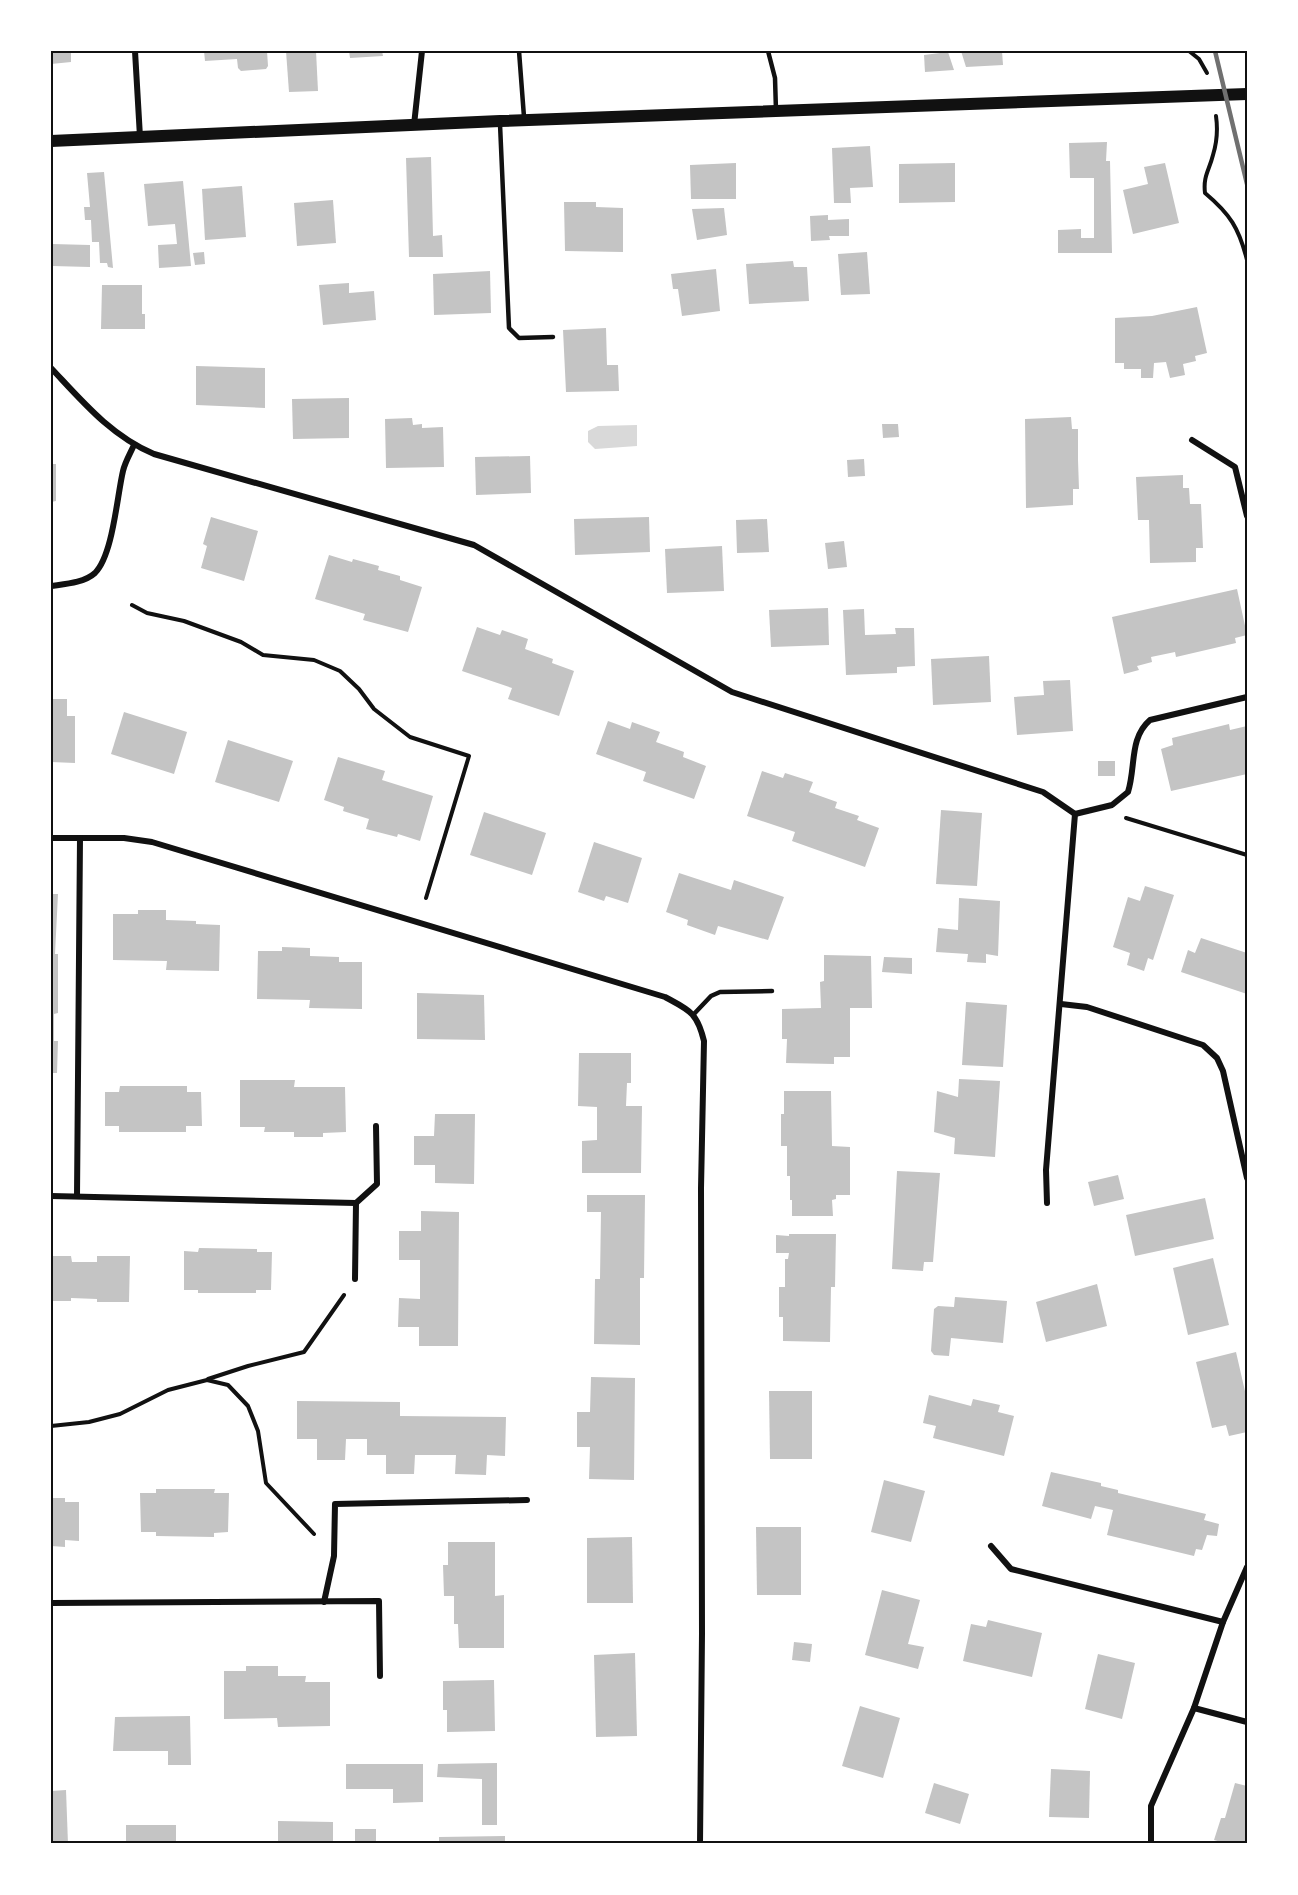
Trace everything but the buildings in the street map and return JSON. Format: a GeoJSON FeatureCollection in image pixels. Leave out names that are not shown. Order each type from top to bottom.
{"type":"FeatureCollection","features":[{"type":"Feature","properties":{"kind":"main road"},"geometry":{"type":"LineString","coordinates":[[51,141],[524,120],[1247,94]]}},
{"type":"Feature","properties":{"kind":"street"},"geometry":{"type":"LineString","coordinates":[[135,51],[140,138]]}},
{"type":"Feature","properties":{"kind":"street"},"geometry":{"type":"LineString","coordinates":[[414,125],[422,51]]}},
{"type":"Feature","properties":{"kind":"street"},"geometry":{"type":"LineString","coordinates":[[51,368],[118,434],[134,445],[154,454],[474,545],[732,692],[1043,792],[1075,814],[1112,805],[1128,792],[1136,743],[1141,728],[1150,720],[1247,697]]}},
{"type":"Feature","properties":{"kind":"street"},"geometry":{"type":"LineString","coordinates":[[1192,440],[1235,467],[1247,516]]}},
{"type":"Feature","properties":{"kind":"street"},"geometry":{"type":"LineString","coordinates":[[51,586],[78,581],[93,574],[102,564],[115,516],[123,469],[134,445]]}},
{"type":"Feature","properties":{"kind":"street"},"geometry":{"type":"LineString","coordinates":[[1047,1203],[1046,1170],[1075,814]]}},
{"type":"Feature","properties":{"kind":"street"},"geometry":{"type":"LineString","coordinates":[[51,838],[124,837],[152,842],[665,997],[689,1009],[700,1023],[704,1041],[701,1188],[700,1844]]}},
{"type":"Feature","properties":{"kind":"street"},"geometry":{"type":"LineString","coordinates":[[77,1196],[80,838]]}},
{"type":"Feature","properties":{"kind":"street"},"geometry":{"type":"LineString","coordinates":[[1061,1004],[1088,1007],[1203,1045],[1217,1058],[1223,1071],[1247,1178]]}},
{"type":"Feature","properties":{"kind":"street"},"geometry":{"type":"LineString","coordinates":[[51,1196],[356,1203],[377,1184],[376,1126]]}},
{"type":"Feature","properties":{"kind":"street"},"geometry":{"type":"LineString","coordinates":[[355,1279],[356,1203]]}},
{"type":"Feature","properties":{"kind":"street"},"geometry":{"type":"LineString","coordinates":[[324,1602],[334,1556],[335,1504],[527,1500]]}},
{"type":"Feature","properties":{"kind":"street"},"geometry":{"type":"LineString","coordinates":[[991,1546],[1011,1569],[1222,1622]]}},
{"type":"Feature","properties":{"kind":"street"},"geometry":{"type":"LineString","coordinates":[[1151,1844],[1151,1806],[1194,1708],[1222,1622],[1247,1567]]}},
{"type":"Feature","properties":{"kind":"street"},"geometry":{"type":"LineString","coordinates":[[51,1603],[379,1601],[380,1676]]}},
{"type":"Feature","properties":{"kind":"street"},"geometry":{"type":"LineString","coordinates":[[1194,1708],[1247,1722]]}},
{"type":"Feature","properties":{"kind":"lane"},"geometry":{"type":"LineString","coordinates":[[519,51],[524,120]]}},
{"type":"Feature","properties":{"kind":"lane"},"geometry":{"type":"LineString","coordinates":[[768,51],[775,78],[776,111]]}},
{"type":"Feature","properties":{"kind":"lane"},"geometry":{"type":"LineString","coordinates":[[500,121],[509,328],[519,338],[553,337]]}},
{"type":"Feature","properties":{"kind":"lane"},"geometry":{"type":"LineString","coordinates":[[693,1015],[711,996],[720,992],[772,991]]}},
{"type":"Feature","properties":{"kind":"path"},"geometry":{"type":"LineString","coordinates":[[1189,51],[1199,58],[1207,73]]}},
{"type":"Feature","properties":{"kind":"path"},"geometry":{"type":"LineString","coordinates":[[1215,113],[1218,134],[1204,180],[1205,193],[1225,210],[1242,238],[1247,260]]}},
{"type":"Feature","properties":{"kind":"path"},"geometry":{"type":"LineString","coordinates":[[132,605],[147,613],[183,621],[241,642],[263,655],[314,660],[340,670],[374,709],[410,737],[470,756],[426,898]]}},
{"type":"Feature","properties":{"kind":"path"},"geometry":{"type":"LineString","coordinates":[[1112,805],[1125,817],[1247,855]]}},
{"type":"Feature","properties":{"kind":"path"},"geometry":{"type":"LineString","coordinates":[[51,1426],[89,1422],[120,1414],[168,1390],[304,1352],[355,1279]]}},
{"type":"Feature","properties":{"kind":"path"},"geometry":{"type":"LineString","coordinates":[[207,1380],[228,1385],[248,1406],[258,1431],[266,1483],[334,1556]]}},
{"type":"Feature","properties":{"kind":"shaded area"},"geometry":{"type":"Polygon","coordinates":[[[637,425],[637,446],[595,449],[588,442],[588,431],[598,426],[637,425]]]}},
{"type":"Feature","properties":{"kind":"railway"},"geometry":{"type":"LineString","coordinates":[[1215,51],[1247,184]]}}]}
